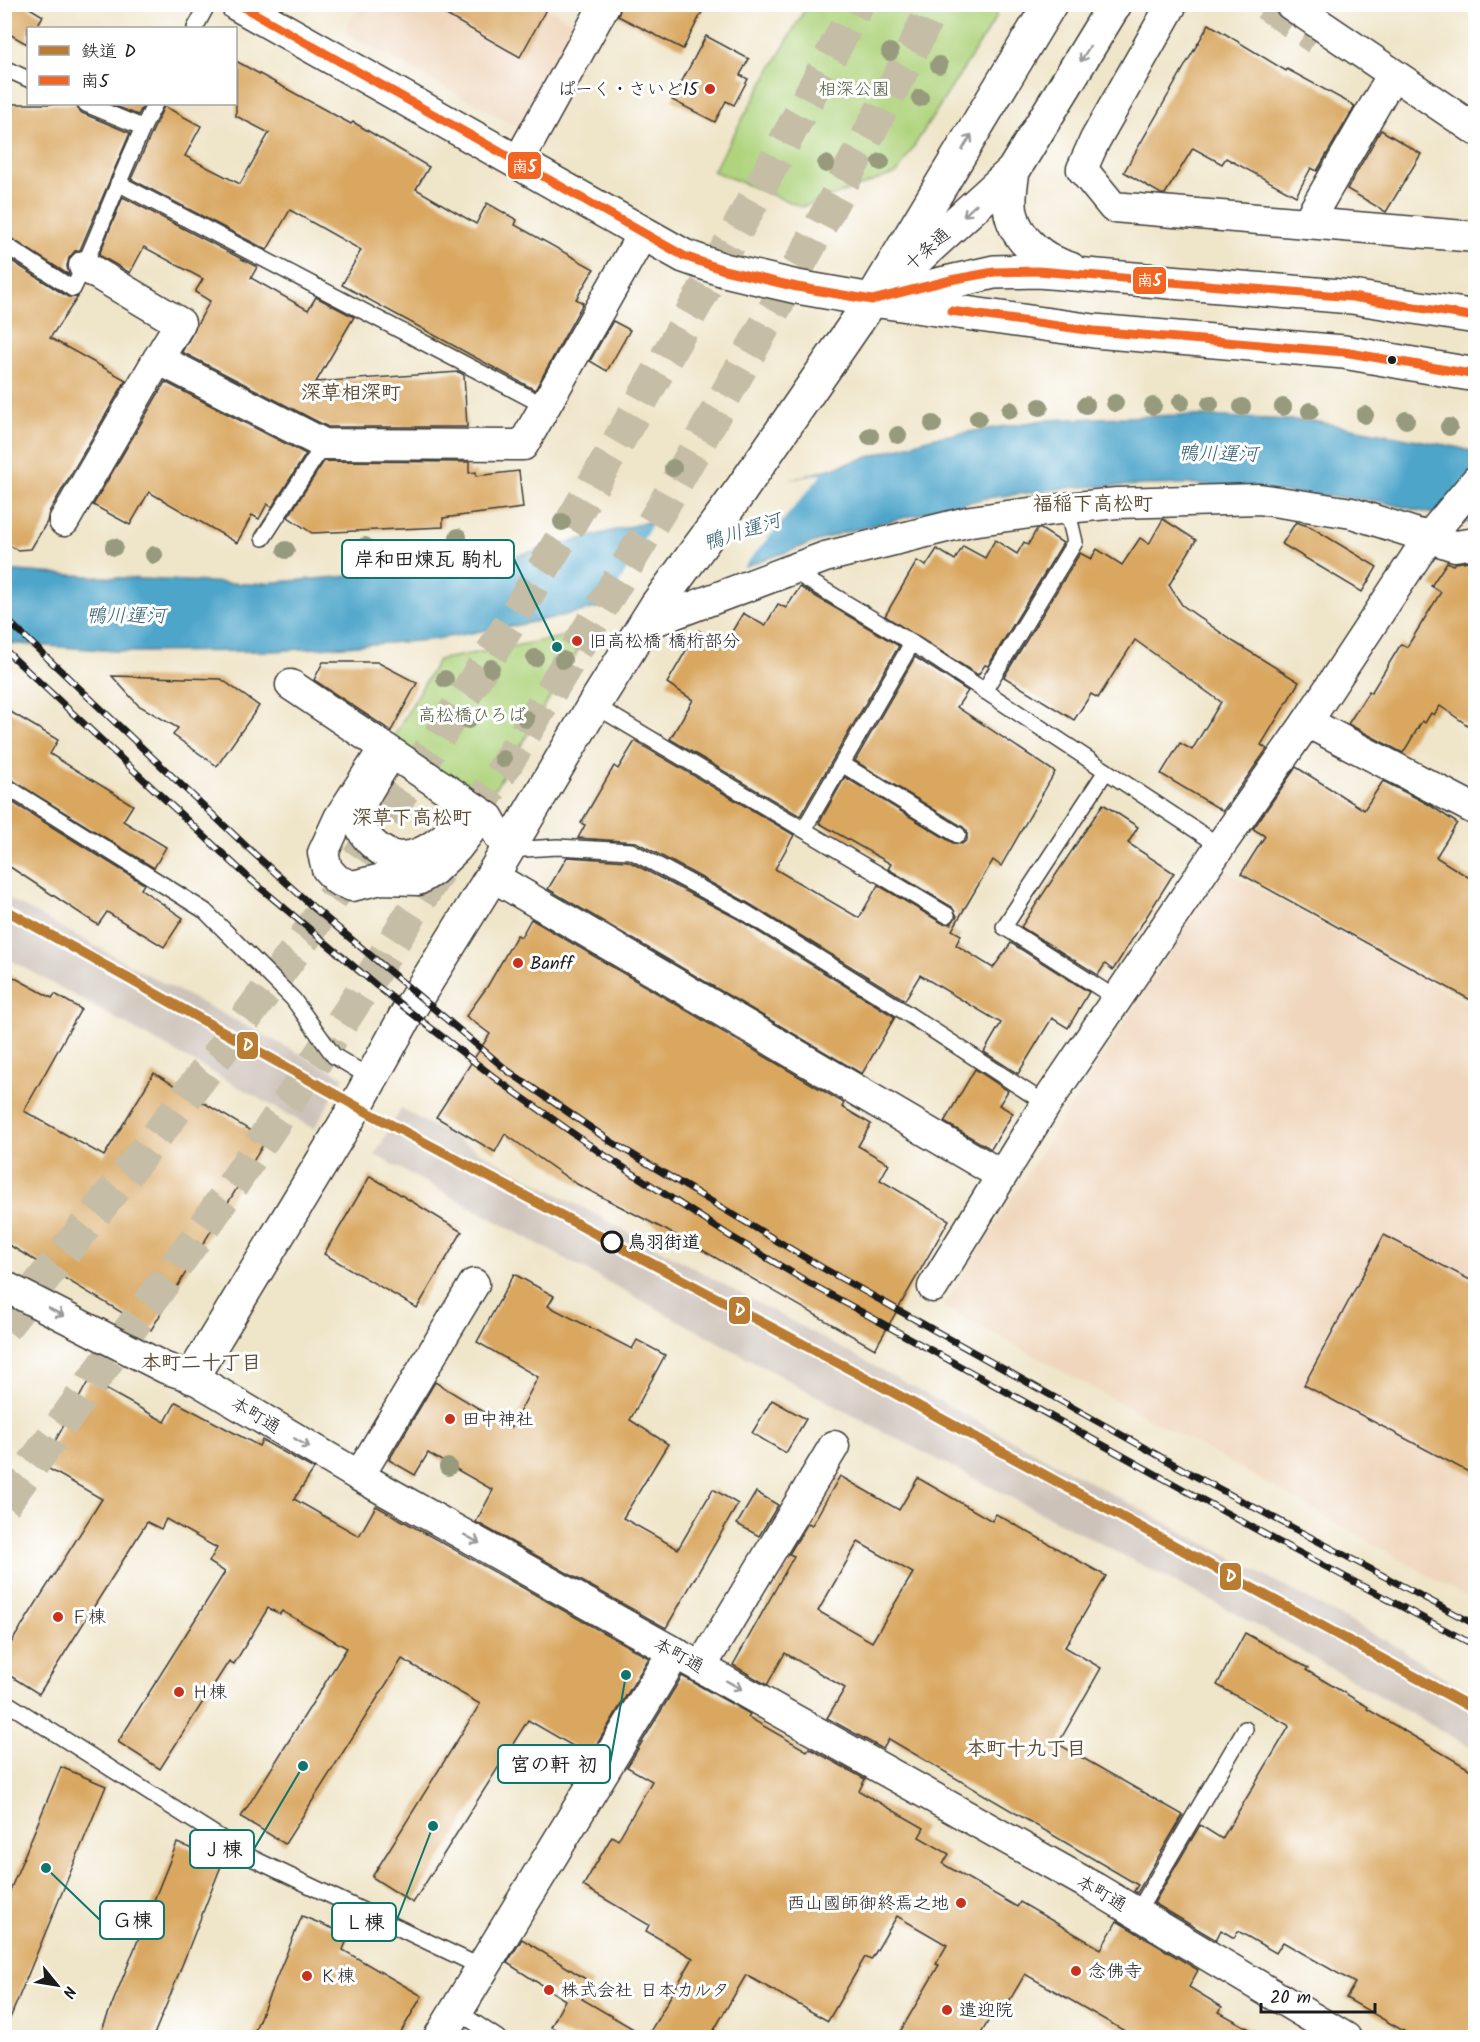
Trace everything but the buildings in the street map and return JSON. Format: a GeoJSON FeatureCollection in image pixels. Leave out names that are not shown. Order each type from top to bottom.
{"type":"FeatureCollection","features":[{"type":"Feature","properties":{"kind":"street"},"geometry":{"type":"LineString","coordinates":[[237,4],[684,256],[724,270],[797,287],[872,300],[1094,331],[1344,352],[1476,375]]}},
{"type":"Feature","properties":{"kind":"street"},"geometry":{"type":"LineString","coordinates":[[518,162],[604,4]]}},
{"type":"Feature","properties":{"kind":"street","name":"十条通"},"geometry":{"type":"LineString","coordinates":[[872,300],[1050,4]]}},
{"type":"Feature","properties":{"kind":"street","name":"十条通"},"geometry":{"type":"LineString","coordinates":[[872,300],[1013,171],[1115,4]]}},
{"type":"Feature","properties":{"kind":"street"},"geometry":{"type":"LineString","coordinates":[[1172,4],[1095,140],[1082,169],[1113,207],[1476,237]]}},
{"type":"Feature","properties":{"kind":"street"},"geometry":{"type":"LineString","coordinates":[[1290,4],[1476,130]]}},
{"type":"Feature","properties":{"kind":"street"},"geometry":{"type":"LineString","coordinates":[[1307,223],[1393,74]]}},
{"type":"Feature","properties":{"kind":"street"},"geometry":{"type":"LineString","coordinates":[[1013,171],[1010,190],[1011,213],[1018,232],[1031,247],[1049,260],[1067,268],[1096,275]]}},
{"type":"Feature","properties":{"kind":"street"},"geometry":{"type":"LineString","coordinates":[[158,359],[324,444],[523,446],[643,233]]}},
{"type":"Feature","properties":{"kind":"street"},"geometry":{"type":"LineString","coordinates":[[64,521],[180,323],[84,266]]}},
{"type":"Feature","properties":{"kind":"street"},"geometry":{"type":"LineString","coordinates":[[192,1377],[371,1078],[409,1010],[650,616],[741,490],[872,300],[950,280],[994,272],[1038,271],[1352,297],[1476,317]]}},
{"type":"Feature","properties":{"kind":"street"},"geometry":{"type":"LineString","coordinates":[[933,1287],[1046,1104],[1220,846],[1307,722],[1434,532],[1476,482]]}},
{"type":"Feature","properties":{"kind":"street"},"geometry":{"type":"LineString","coordinates":[[650,616],[825,557],[970,521],[1117,503],[1259,499],[1352,513],[1434,532],[1455,546],[1476,543]]}},
{"type":"Feature","properties":{"kind":"street"},"geometry":{"type":"LineString","coordinates":[[291,685],[412,766],[471,819]]}},
{"type":"Feature","properties":{"kind":"street"},"geometry":{"type":"LineString","coordinates":[[1307,722],[1474,807]]}},
{"type":"Feature","properties":{"kind":"street"},"geometry":{"type":"LineString","coordinates":[[378,758],[386,762],[360,806],[358,816],[364,834],[379,849],[402,858],[419,854],[439,843],[460,824],[471,819],[457,848],[433,871],[418,880],[382,879],[352,886],[337,880],[327,869],[323,853],[339,818],[378,758]]}},
{"type":"Feature","properties":{"kind":"street"},"geometry":{"type":"LineString","coordinates":[[412,766],[401,768],[392,774],[382,784],[375,797],[373,824],[378,832],[398,841],[409,840],[471,819],[489,818],[500,863],[1001,1175]]}},
{"type":"Feature","properties":{"kind":"street"},"geometry":{"type":"LineString","coordinates":[[359,1476],[474,1284]]}},
{"type":"Feature","properties":{"kind":"street","name":"本町通"},"geometry":{"type":"LineString","coordinates":[[4,1286],[165,1368],[192,1377],[359,1476],[1137,1913],[1346,2037]]}},
{"type":"Feature","properties":{"kind":"street"},"geometry":{"type":"LineString","coordinates":[[448,2024],[688,1660],[834,1446]]}},
{"type":"Feature","properties":{"kind":"lane"},"geometry":{"type":"LineString","coordinates":[[196,27],[208,4]]}},
{"type":"Feature","properties":{"kind":"lane"},"geometry":{"type":"LineString","coordinates":[[4,68],[27,79]]}},
{"type":"Feature","properties":{"kind":"lane"},"geometry":{"type":"LineString","coordinates":[[88,105],[142,127]]}},
{"type":"Feature","properties":{"kind":"lane"},"geometry":{"type":"LineString","coordinates":[[5,244],[73,289],[142,127],[154,105]]}},
{"type":"Feature","properties":{"kind":"lane"},"geometry":{"type":"LineString","coordinates":[[118,183],[545,406]]}},
{"type":"Feature","properties":{"kind":"lane"},"geometry":{"type":"LineString","coordinates":[[263,538],[324,444]]}},
{"type":"Feature","properties":{"kind":"lane"},"geometry":{"type":"LineString","coordinates":[[984,691],[1075,542],[1067,508]]}},
{"type":"Feature","properties":{"kind":"lane"},"geometry":{"type":"LineString","coordinates":[[789,569],[912,644],[1220,846]]}},
{"type":"Feature","properties":{"kind":"lane"},"geometry":{"type":"LineString","coordinates":[[804,829],[912,644]]}},
{"type":"Feature","properties":{"kind":"lane"},"geometry":{"type":"LineString","coordinates":[[594,705],[947,915]]}},
{"type":"Feature","properties":{"kind":"lane"},"geometry":{"type":"LineString","coordinates":[[842,764],[958,836]]}},
{"type":"Feature","properties":{"kind":"lane"},"geometry":{"type":"LineString","coordinates":[[1106,771],[1004,927],[1117,999]]}},
{"type":"Feature","properties":{"kind":"lane"},"geometry":{"type":"LineString","coordinates":[[4,785],[205,911],[293,999],[334,1056],[371,1078]]}},
{"type":"Feature","properties":{"kind":"lane"},"geometry":{"type":"LineString","coordinates":[[500,863],[557,847],[631,851],[743,911],[894,1005],[1046,1104]]}},
{"type":"Feature","properties":{"kind":"lane"},"geometry":{"type":"LineString","coordinates":[[4,1701],[254,1859],[483,1968]]}},
{"type":"Feature","properties":{"kind":"lane"},"geometry":{"type":"LineString","coordinates":[[1137,1913],[1245,1729]]}},
{"type":"Feature","properties":{"kind":"lane"},"geometry":{"type":"LineString","coordinates":[[448,2024],[498,2037]]}},
{"type":"Feature","properties":{"kind":"shaded area"},"geometry":{"type":"Polygon","coordinates":[[[360,4],[541,5],[581,26],[523,130],[344,32],[360,4]]]}},
{"type":"Feature","properties":{"kind":"shaded area"},"geometry":{"type":"Polygon","coordinates":[[[1223,869],[1475,1007],[1475,1602],[1231,1463],[943,1306],[1223,869]]]}},
{"type":"Feature","properties":{"kind":"shaded area"},"geometry":{"type":"Polygon","coordinates":[[[4,896],[152,977],[344,1077],[314,1129],[5,957],[4,896]]]}},
{"type":"Feature","properties":{"kind":"shaded area"},"geometry":{"type":"Polygon","coordinates":[[[401,1109],[1401,1649],[1475,1698],[1475,1750],[1231,1611],[863,1421],[375,1155],[401,1109]]]}},
{"type":"Feature","properties":{"kind":"green space","name":"相深公園"},"geometry":{"type":"Polygon","coordinates":[[[808,4],[994,5],[997,16],[897,173],[802,207],[713,171],[808,4]]]}},
{"type":"Feature","properties":{"kind":"green space","name":"高松橋ひろば"},"geometry":{"type":"Polygon","coordinates":[[[589,632],[487,802],[389,744],[438,660],[589,632]]]}},
{"type":"Feature","properties":{"kind":"water","name":"鴨川運河"},"geometry":{"type":"Polygon","coordinates":[[[1180,415],[1313,421],[1475,452],[1475,524],[1378,501],[1193,484],[1074,487],[986,498],[841,533],[746,566],[615,604],[524,624],[430,640],[274,651],[131,652],[5,643],[4,570],[252,584],[475,566],[694,510],[931,438],[1045,420],[1180,415]]]}},
{"type":"Feature","properties":{"kind":"pier"},"geometry":{"type":"Polygon","coordinates":[[[823,473],[741,570],[605,609],[656,517],[771,484],[823,473]]]}},
{"type":"Feature","properties":{"kind":"tunnel"},"geometry":{"type":"LineString","coordinates":[[4,1328],[152,1141],[260,999],[316,922],[441,733],[628,425],[745,216],[858,4]]}},
{"type":"Feature","properties":{"kind":"tunnel"},"geometry":{"type":"LineString","coordinates":[[4,1504],[209,1220],[350,1010],[507,763],[663,506],[807,251],[906,63],[934,4]]}},
{"type":"Feature","properties":{"kind":"tunnel"},"geometry":{"type":"LineString","coordinates":[[1266,4],[1317,39]]}},
{"type":"Feature","properties":{"kind":"railway"},"geometry":{"type":"LineString","coordinates":[[4,617],[313,907],[508,1071],[610,1141],[821,1267],[1195,1476],[1476,1625]]}},
{"type":"Feature","properties":{"kind":"railway"},"geometry":{"type":"LineString","coordinates":[[4,649],[250,879],[377,986],[499,1081],[601,1153],[730,1236],[811,1284],[1279,1542],[1476,1646]]}},
{"type":"Feature","properties":{"kind":"rail line","name":"D"},"geometry":{"type":"LineString","coordinates":[[4,909],[356,1106],[874,1382],[1476,1710]]}},
{"type":"Feature","properties":{"kind":"transit line","name":"南5"},"geometry":{"type":"LineString","coordinates":[[238,4],[684,256],[724,270],[797,287],[872,300],[950,280],[994,272],[1038,271],[1352,297],[1476,317]]}},
{"type":"Feature","properties":{"kind":"transit line","name":"南5"},"geometry":{"type":"LineString","coordinates":[[951,311],[1094,331],[1344,352],[1476,375]]}},
{"type":"Feature","properties":{"kind":"place","name":"ぱーく・さいど15"},"geometry":{"type":"Point","coordinates":[710,89]}},
{"type":"Feature","properties":{"kind":"place","name":"旧高松橋 橋桁部分"},"geometry":{"type":"Point","coordinates":[577,641]}},
{"type":"Feature","properties":{"kind":"place","name":"岸和田煉瓦 駒札"},"geometry":{"type":"Point","coordinates":[557,647]}},
{"type":"Feature","properties":{"kind":"place","name":"Banff"},"geometry":{"type":"Point","coordinates":[518,963]}},
{"type":"Feature","properties":{"kind":"place","name":"鳥羽街道"},"geometry":{"type":"Point","coordinates":[612,1242]}},
{"type":"Feature","properties":{"kind":"place","name":"田中神社"},"geometry":{"type":"Point","coordinates":[450,1419]}},
{"type":"Feature","properties":{"kind":"place","name":"Ｆ棟"},"geometry":{"type":"Point","coordinates":[58,1617]}},
{"type":"Feature","properties":{"kind":"place","name":"宮の軒 初"},"geometry":{"type":"Point","coordinates":[626,1675]}},
{"type":"Feature","properties":{"kind":"place","name":"Ｈ棟"},"geometry":{"type":"Point","coordinates":[179,1692]}},
{"type":"Feature","properties":{"kind":"place","name":"Ｊ棟"},"geometry":{"type":"Point","coordinates":[303,1766]}},
{"type":"Feature","properties":{"kind":"place","name":"Ｌ棟"},"geometry":{"type":"Point","coordinates":[433,1826]}},
{"type":"Feature","properties":{"kind":"place","name":"Ｇ棟"},"geometry":{"type":"Point","coordinates":[46,1868]}},
{"type":"Feature","properties":{"kind":"place","name":"西山國師御終焉之地"},"geometry":{"type":"Point","coordinates":[961,1903]}},
{"type":"Feature","properties":{"kind":"place","name":"念佛寺"},"geometry":{"type":"Point","coordinates":[1076,1971]}},
{"type":"Feature","properties":{"kind":"place","name":"Ｋ棟"},"geometry":{"type":"Point","coordinates":[307,1976]}},
{"type":"Feature","properties":{"kind":"place","name":"株式会社 日本カルタ"},"geometry":{"type":"Point","coordinates":[549,1990]}},
{"type":"Feature","properties":{"kind":"place","name":"遣迎院"},"geometry":{"type":"Point","coordinates":[947,2010]}},
{"type":"Feature","properties":{"kind":"district","name":"深草相深町"},"geometry":{"type":"Point","coordinates":[351,392]}},
{"type":"Feature","properties":{"kind":"district","name":"福稲下高松町"},"geometry":{"type":"Point","coordinates":[1093,503]}},
{"type":"Feature","properties":{"kind":"district","name":"深草下高松町"},"geometry":{"type":"Point","coordinates":[412,817]}},
{"type":"Feature","properties":{"kind":"district","name":"本町二十丁目"},"geometry":{"type":"Point","coordinates":[201,1362]}},
{"type":"Feature","properties":{"kind":"district","name":"本町十九丁目"},"geometry":{"type":"Point","coordinates":[1026,1748]}}]}
